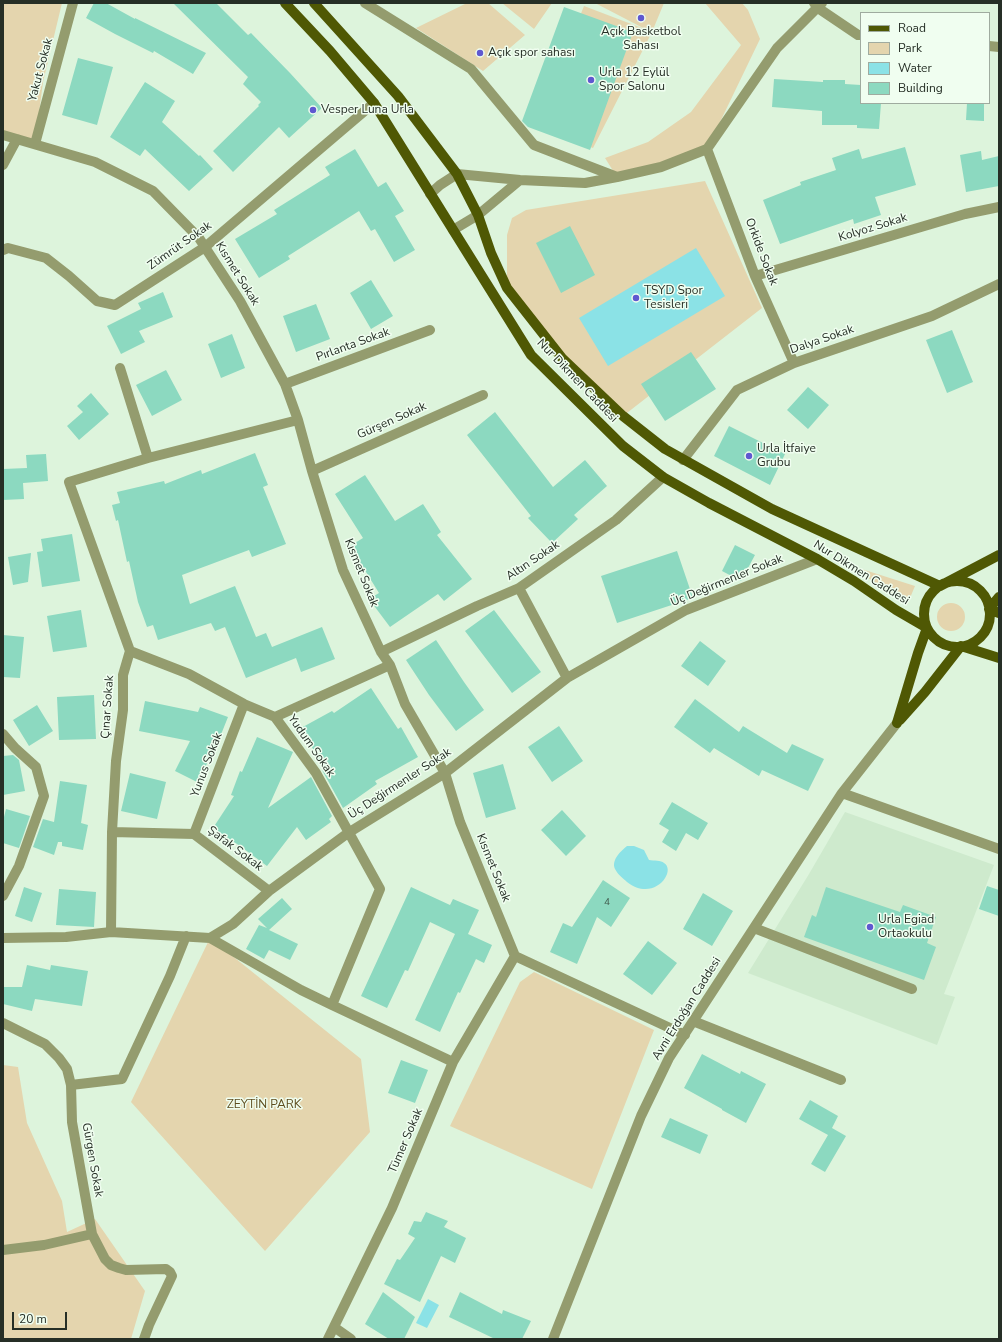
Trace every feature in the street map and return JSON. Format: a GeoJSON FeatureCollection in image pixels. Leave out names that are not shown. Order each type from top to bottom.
{"type":"FeatureCollection","features":[{"type":"Feature","properties":{"kind":"main road","name":"Nur Dikmen Caddesi"},"geometry":{"type":"LineString","coordinates":[[285,3],[330,51],[374,103],[531,355],[623,446],[663,477],[709,503],[817,559],[854,581],[896,610],[928,628]]}},
{"type":"Feature","properties":{"kind":"main road","name":"Nur Dikmen Caddesi"},"geometry":{"type":"LineString","coordinates":[[314,3],[398,96],[457,174],[478,215],[491,253],[507,288],[562,358],[623,416],[665,449],[772,509],[940,586]]}},
{"type":"Feature","properties":{"kind":"main road"},"geometry":{"type":"LineString","coordinates":[[940,586],[954,581],[959,581],[970,584],[979,589],[983,594],[990,614],[988,625],[982,635],[974,642],[961,646],[952,646],[933,636],[927,626],[928,628],[924,616],[925,605],[930,595],[940,586],[999,555]]}},
{"type":"Feature","properties":{"kind":"main road"},"geometry":{"type":"LineString","coordinates":[[989,609],[999,597]]}},
{"type":"Feature","properties":{"kind":"main road"},"geometry":{"type":"LineString","coordinates":[[989,609],[999,613]]}},
{"type":"Feature","properties":{"kind":"main road"},"geometry":{"type":"LineString","coordinates":[[897,723],[918,653],[928,628]]}},
{"type":"Feature","properties":{"kind":"main road"},"geometry":{"type":"LineString","coordinates":[[961,646],[999,658]]}},
{"type":"Feature","properties":{"kind":"main road"},"geometry":{"type":"LineString","coordinates":[[897,723],[925,692],[961,646]]}},
{"type":"Feature","properties":{"kind":"street","name":"Yakut Sokak"},"geometry":{"type":"LineString","coordinates":[[35,144],[73,3]]}},
{"type":"Feature","properties":{"kind":"street"},"geometry":{"type":"LineString","coordinates":[[365,3],[471,69],[534,145],[617,177]]}},
{"type":"Feature","properties":{"kind":"street"},"geometry":{"type":"LineString","coordinates":[[430,194],[440,185],[457,174],[520,180],[585,183],[662,166],[707,149],[777,48],[818,5],[860,35]]}},
{"type":"Feature","properties":{"kind":"street","name":"Zümrüt Sokak"},"geometry":{"type":"LineString","coordinates":[[3,250],[8,248],[46,258],[97,301],[115,305],[205,247],[374,103]]}},
{"type":"Feature","properties":{"kind":"street","name":"Kısmet Sokak"},"geometry":{"type":"LineString","coordinates":[[3,135],[95,162],[153,191],[199,238],[240,300],[285,384],[298,420],[312,471],[343,570],[381,652],[390,665],[405,704],[445,773],[460,822],[515,956]]}},
{"type":"Feature","properties":{"kind":"street"},"geometry":{"type":"LineString","coordinates":[[3,165],[17,139]]}},
{"type":"Feature","properties":{"kind":"street","name":"Orkide Sokak"},"geometry":{"type":"LineString","coordinates":[[707,149],[756,276],[794,363]]}},
{"type":"Feature","properties":{"kind":"street"},"geometry":{"type":"LineString","coordinates":[[453,230],[478,215],[520,180]]}},
{"type":"Feature","properties":{"kind":"street","name":"Kolyoz Sokak"},"geometry":{"type":"LineString","coordinates":[[756,276],[965,214],[999,207]]}},
{"type":"Feature","properties":{"kind":"street","name":"Dalya Sokak"},"geometry":{"type":"LineString","coordinates":[[683,460],[737,390],[794,363],[932,316],[999,284]]}},
{"type":"Feature","properties":{"kind":"street","name":"Pırlanta Sokak"},"geometry":{"type":"LineString","coordinates":[[285,384],[430,330]]}},
{"type":"Feature","properties":{"kind":"street"},"geometry":{"type":"LineString","coordinates":[[120,368],[148,458]]}},
{"type":"Feature","properties":{"kind":"street","name":"Gürşen Sokak"},"geometry":{"type":"LineString","coordinates":[[312,471],[483,395]]}},
{"type":"Feature","properties":{"kind":"street"},"geometry":{"type":"LineString","coordinates":[[298,420],[148,458],[69,482],[130,651],[189,674],[244,704],[275,717],[390,665]]}},
{"type":"Feature","properties":{"kind":"street","name":"Altın Sokak"},"geometry":{"type":"LineString","coordinates":[[381,652],[477,606],[519,588],[616,520],[663,477]]}},
{"type":"Feature","properties":{"kind":"street","name":"Üç Değirmenler Sokak"},"geometry":{"type":"LineString","coordinates":[[210,938],[232,924],[268,890],[348,833],[445,773],[567,678],[686,610],[817,559]]}},
{"type":"Feature","properties":{"kind":"street"},"geometry":{"type":"LineString","coordinates":[[519,588],[567,678]]}},
{"type":"Feature","properties":{"kind":"street","name":"Çınar Sokak"},"geometry":{"type":"LineString","coordinates":[[111,932],[112,832],[116,761],[123,710],[123,675],[130,651]]}},
{"type":"Feature","properties":{"kind":"street","name":"Yunus Sokak"},"geometry":{"type":"LineString","coordinates":[[194,834],[244,704]]}},
{"type":"Feature","properties":{"kind":"street","name":"Yudum Sokak"},"geometry":{"type":"LineString","coordinates":[[275,717],[316,773],[380,889],[332,1005]]}},
{"type":"Feature","properties":{"kind":"street","name":"Avni Erdoğan Caddesi"},"geometry":{"type":"LineString","coordinates":[[553,1339],[641,1116],[669,1058],[842,793],[897,723]]}},
{"type":"Feature","properties":{"kind":"street"},"geometry":{"type":"LineString","coordinates":[[3,734],[14,748],[36,767],[44,796],[19,866],[3,896]]}},
{"type":"Feature","properties":{"kind":"street"},"geometry":{"type":"LineString","coordinates":[[842,793],[999,849]]}},
{"type":"Feature","properties":{"kind":"street","name":"Şafak Sokak"},"geometry":{"type":"LineString","coordinates":[[112,832],[194,834],[268,890]]}},
{"type":"Feature","properties":{"kind":"street"},"geometry":{"type":"LineString","coordinates":[[754,928],[912,990]]}},
{"type":"Feature","properties":{"kind":"street"},"geometry":{"type":"LineString","coordinates":[[3,936],[66,938],[111,932],[210,938],[301,990],[453,1062]]}},
{"type":"Feature","properties":{"kind":"street"},"geometry":{"type":"LineString","coordinates":[[71,1085],[122,1079],[170,976],[186,936]]}},
{"type":"Feature","properties":{"kind":"street"},"geometry":{"type":"LineString","coordinates":[[515,956],[685,1034]]}},
{"type":"Feature","properties":{"kind":"street","name":"Tümer Sokak"},"geometry":{"type":"LineString","coordinates":[[328,1339],[392,1208],[453,1062],[515,956]]}},
{"type":"Feature","properties":{"kind":"street","name":"Gürgen Sokak"},"geometry":{"type":"LineString","coordinates":[[3,1022],[45,1044],[59,1058],[67,1069],[71,1085],[72,1122],[92,1234],[106,1259],[111,1265],[126,1270],[166,1269],[172,1276],[144,1339]]}},
{"type":"Feature","properties":{"kind":"street"},"geometry":{"type":"LineString","coordinates":[[693,1022],[841,1080]]}},
{"type":"Feature","properties":{"kind":"street"},"geometry":{"type":"LineString","coordinates":[[3,1250],[44,1245],[92,1234]]}},
{"type":"Feature","properties":{"kind":"street"},"geometry":{"type":"LineString","coordinates":[[334,1327],[351,1339]]}},
{"type":"Feature","properties":{"kind":"shaded area"},"geometry":{"type":"Polygon","coordinates":[[[845,812],[994,865],[944,994],[955,997],[937,1045],[748,973],[845,812]]]}},
{"type":"Feature","properties":{"kind":"green space"},"geometry":{"type":"Polygon","coordinates":[[[3,3],[62,3],[43,82],[35,144],[3,135],[3,3]]]}},
{"type":"Feature","properties":{"kind":"green space","name":"Açık spor sahası"},"geometry":{"type":"Polygon","coordinates":[[[467,3],[488,3],[525,35],[483,71],[416,28],[467,3]]]}},
{"type":"Feature","properties":{"kind":"green space"},"geometry":{"type":"Polygon","coordinates":[[[502,3],[552,3],[534,29],[502,3]]]}},
{"type":"Feature","properties":{"kind":"green space","name":"Urla 12 Eylül Spor Salonu"},"geometry":{"type":"Polygon","coordinates":[[[595,3],[664,3],[652,32],[593,148],[535,128],[584,6],[647,30],[595,3]]]}},
{"type":"Feature","properties":{"kind":"green space"},"geometry":{"type":"Polygon","coordinates":[[[705,3],[742,3],[748,10],[760,39],[707,149],[617,177],[605,158],[648,142],[691,112],[741,45],[705,3]]]}},
{"type":"Feature","properties":{"kind":"green space","name":"TSYD Spor Tesisleri"},"geometry":{"type":"Polygon","coordinates":[[[705,181],[762,308],[623,416],[562,358],[507,288],[507,235],[512,218],[526,210],[705,181]]]}},
{"type":"Feature","properties":{"kind":"green space"},"geometry":{"type":"Polygon","coordinates":[[[849,565],[915,586],[907,605],[849,565]]]}},
{"type":"Feature","properties":{"kind":"green space"},"geometry":{"type":"Polygon","coordinates":[[[951,603],[961,607],[965,617],[961,627],[951,631],[941,627],[937,617],[941,607],[951,603]]]}},
{"type":"Feature","properties":{"kind":"green space","name":"ZEYTİN PARK"},"geometry":{"type":"Polygon","coordinates":[[[210,938],[361,1059],[370,1132],[265,1251],[131,1102],[210,938]]]}},
{"type":"Feature","properties":{"kind":"green space"},"geometry":{"type":"Polygon","coordinates":[[[534,972],[654,1030],[592,1189],[450,1126],[520,982],[534,972]]]}},
{"type":"Feature","properties":{"kind":"green space"},"geometry":{"type":"Polygon","coordinates":[[[3,1065],[18,1067],[27,1123],[62,1201],[67,1232],[95,1219],[145,1291],[131,1339],[3,1339],[3,1065]]]}},
{"type":"Feature","properties":{"kind":"water"},"geometry":{"type":"Polygon","coordinates":[[[696,248],[725,296],[608,366],[579,318],[696,248]]]}},
{"type":"Feature","properties":{"kind":"water"},"geometry":{"type":"Polygon","coordinates":[[[627,846],[634,846],[644,850],[649,860],[663,862],[667,867],[668,872],[665,878],[654,887],[646,889],[637,888],[627,882],[615,869],[614,862],[617,856],[627,846]]]}},
{"type":"Feature","properties":{"kind":"water"},"geometry":{"type":"Polygon","coordinates":[[[428,1299],[439,1305],[427,1328],[416,1323],[428,1299]]]}},
{"type":"Feature","properties":{"kind":"building"},"geometry":{"type":"Polygon","coordinates":[[[94,3],[106,3],[135,19],[206,53],[193,74],[154,51],[153,53],[86,18],[94,3]]]}},
{"type":"Feature","properties":{"kind":"building"},"geometry":{"type":"Polygon","coordinates":[[[173,3],[216,3],[248,35],[251,33],[322,108],[289,138],[279,127],[233,172],[213,151],[259,106],[258,105],[261,102],[243,84],[248,77],[173,3]]]}},
{"type":"Feature","properties":{"kind":"building","name":"Urla 12 Eylül Spor Salonu"},"geometry":{"type":"Polygon","coordinates":[[[564,7],[633,32],[590,150],[528,127],[522,121],[564,7]]]}},
{"type":"Feature","properties":{"kind":"building"},"geometry":{"type":"Polygon","coordinates":[[[78,58],[113,67],[97,125],[62,115],[78,58]]]}},
{"type":"Feature","properties":{"kind":"building"},"geometry":{"type":"Polygon","coordinates":[[[774,79],[823,82],[823,80],[845,80],[845,84],[860,85],[860,104],[881,104],[879,129],[857,128],[857,125],[822,125],[822,111],[772,107],[774,79]]]}},
{"type":"Feature","properties":{"kind":"building"},"geometry":{"type":"Polygon","coordinates":[[[145,82],[175,101],[162,122],[199,156],[200,155],[213,169],[189,191],[145,149],[140,156],[110,137],[145,82]]]}},
{"type":"Feature","properties":{"kind":"building"},"geometry":{"type":"Polygon","coordinates":[[[967,104],[984,104],[984,121],[966,120],[967,104]]]}},
{"type":"Feature","properties":{"kind":"building"},"geometry":{"type":"Polygon","coordinates":[[[905,147],[916,185],[875,197],[881,215],[854,224],[853,219],[780,244],[763,200],[801,185],[800,182],[836,170],[832,158],[859,149],[862,159],[905,147]]]}},
{"type":"Feature","properties":{"kind":"building"},"geometry":{"type":"Polygon","coordinates":[[[355,149],[378,187],[386,182],[404,211],[395,216],[415,250],[394,262],[375,229],[371,231],[359,211],[288,256],[290,259],[259,278],[235,239],[277,214],[274,210],[330,175],[325,167],[355,149]]]}},
{"type":"Feature","properties":{"kind":"building"},"geometry":{"type":"Polygon","coordinates":[[[981,151],[982,160],[999,156],[999,186],[966,192],[960,155],[981,151]]]}},
{"type":"Feature","properties":{"kind":"building"},"geometry":{"type":"Polygon","coordinates":[[[570,226],[595,275],[561,293],[536,243],[570,226]]]}},
{"type":"Feature","properties":{"kind":"building"},"geometry":{"type":"Polygon","coordinates":[[[371,280],[393,316],[371,329],[350,293],[371,280]]]}},
{"type":"Feature","properties":{"kind":"building"},"geometry":{"type":"Polygon","coordinates":[[[163,292],[173,317],[139,331],[145,342],[121,354],[107,326],[141,309],[138,303],[163,292]]]}},
{"type":"Feature","properties":{"kind":"building"},"geometry":{"type":"Polygon","coordinates":[[[316,304],[330,339],[296,352],[283,316],[316,304]]]}},
{"type":"Feature","properties":{"kind":"building"},"geometry":{"type":"Polygon","coordinates":[[[952,330],[973,382],[947,393],[926,340],[952,330]]]}},
{"type":"Feature","properties":{"kind":"building"},"geometry":{"type":"Polygon","coordinates":[[[232,334],[245,368],[221,378],[208,344],[232,334]]]}},
{"type":"Feature","properties":{"kind":"building"},"geometry":{"type":"Polygon","coordinates":[[[691,352],[716,389],[665,421],[641,384],[691,352]]]}},
{"type":"Feature","properties":{"kind":"building"},"geometry":{"type":"Polygon","coordinates":[[[166,370],[182,400],[152,416],[136,385],[166,370]]]}},
{"type":"Feature","properties":{"kind":"building"},"geometry":{"type":"Polygon","coordinates":[[[808,387],[829,405],[808,429],[787,410],[808,387]]]}},
{"type":"Feature","properties":{"kind":"building"},"geometry":{"type":"Polygon","coordinates":[[[91,393],[109,414],[79,440],[67,426],[83,412],[77,406],[91,393]]]}},
{"type":"Feature","properties":{"kind":"building"},"geometry":{"type":"Polygon","coordinates":[[[495,412],[553,487],[585,460],[607,486],[574,515],[578,519],[552,543],[528,518],[531,516],[467,435],[495,412]]]}},
{"type":"Feature","properties":{"kind":"building","name":"Urla İtfaiye Grubu"},"geometry":{"type":"Polygon","coordinates":[[[729,426],[785,454],[770,485],[714,456],[729,426]]]}},
{"type":"Feature","properties":{"kind":"building"},"geometry":{"type":"Polygon","coordinates":[[[255,453],[268,485],[263,487],[286,544],[252,557],[249,550],[182,575],[190,604],[235,586],[256,637],[266,633],[272,647],[322,627],[335,659],[301,672],[296,658],[246,678],[225,627],[215,631],[211,623],[158,640],[153,625],[147,627],[138,602],[129,561],[127,562],[118,520],[116,521],[112,505],[120,503],[117,492],[164,481],[165,484],[201,470],[202,474],[255,453]]]}},
{"type":"Feature","properties":{"kind":"building"},"geometry":{"type":"Polygon","coordinates":[[[46,454],[48,481],[23,483],[24,499],[3,500],[3,469],[27,468],[26,455],[46,454]]]}},
{"type":"Feature","properties":{"kind":"building"},"geometry":{"type":"Polygon","coordinates":[[[365,475],[395,521],[423,504],[441,532],[437,535],[472,579],[444,601],[438,594],[390,627],[369,599],[379,593],[350,546],[363,538],[335,494],[365,475]]]}},
{"type":"Feature","properties":{"kind":"building"},"geometry":{"type":"Polygon","coordinates":[[[72,534],[80,581],[42,587],[37,552],[43,551],[41,539],[72,534]]]}},
{"type":"Feature","properties":{"kind":"building"},"geometry":{"type":"Polygon","coordinates":[[[735,545],[755,555],[741,581],[722,571],[735,545]]]}},
{"type":"Feature","properties":{"kind":"building"},"geometry":{"type":"Polygon","coordinates":[[[677,551],[693,598],[617,623],[601,576],[677,551]]]}},
{"type":"Feature","properties":{"kind":"building"},"geometry":{"type":"Polygon","coordinates":[[[31,553],[28,582],[13,585],[8,557],[31,553]]]}},
{"type":"Feature","properties":{"kind":"building"},"geometry":{"type":"Polygon","coordinates":[[[81,610],[87,647],[53,652],[47,616],[81,610]]]}},
{"type":"Feature","properties":{"kind":"building"},"geometry":{"type":"Polygon","coordinates":[[[494,610],[541,672],[512,693],[465,631],[494,610]]]}},
{"type":"Feature","properties":{"kind":"building"},"geometry":{"type":"Polygon","coordinates":[[[3,635],[24,637],[20,678],[3,677],[3,635]]]}},
{"type":"Feature","properties":{"kind":"building"},"geometry":{"type":"Polygon","coordinates":[[[436,640],[484,710],[456,731],[429,695],[406,660],[436,640]]]}},
{"type":"Feature","properties":{"kind":"building"},"geometry":{"type":"Polygon","coordinates":[[[700,641],[726,661],[708,686],[681,666],[700,641]]]}},
{"type":"Feature","properties":{"kind":"building"},"geometry":{"type":"Polygon","coordinates":[[[371,688],[398,729],[401,727],[418,757],[375,781],[377,784],[343,808],[322,770],[324,768],[301,728],[332,711],[334,713],[371,688]]]}},
{"type":"Feature","properties":{"kind":"building"},"geometry":{"type":"Polygon","coordinates":[[[94,695],[96,739],[59,740],[57,697],[94,695]]]}},
{"type":"Feature","properties":{"kind":"building"},"geometry":{"type":"Polygon","coordinates":[[[695,699],[739,732],[743,726],[787,753],[792,744],[824,759],[808,791],[762,770],[759,776],[714,748],[710,753],[674,727],[695,699]]]}},
{"type":"Feature","properties":{"kind":"building"},"geometry":{"type":"Polygon","coordinates":[[[145,701],[198,712],[200,707],[228,717],[216,747],[197,782],[175,771],[190,741],[139,731],[145,701]]]}},
{"type":"Feature","properties":{"kind":"building"},"geometry":{"type":"Polygon","coordinates":[[[37,705],[53,731],[29,746],[13,720],[37,705]]]}},
{"type":"Feature","properties":{"kind":"building"},"geometry":{"type":"Polygon","coordinates":[[[559,726],[583,761],[552,782],[528,747],[559,726]]]}},
{"type":"Feature","properties":{"kind":"building"},"geometry":{"type":"Polygon","coordinates":[[[257,737],[293,752],[268,808],[311,777],[332,816],[329,819],[331,822],[306,840],[297,827],[267,866],[213,828],[234,796],[231,795],[240,771],[242,772],[257,737]]]}},
{"type":"Feature","properties":{"kind":"building"},"geometry":{"type":"Polygon","coordinates":[[[13,755],[19,760],[25,791],[3,795],[3,756],[13,755]]]}},
{"type":"Feature","properties":{"kind":"building"},"geometry":{"type":"Polygon","coordinates":[[[503,764],[516,809],[486,818],[473,773],[503,764]]]}},
{"type":"Feature","properties":{"kind":"building"},"geometry":{"type":"Polygon","coordinates":[[[130,773],[166,782],[157,819],[121,811],[130,773]]]}},
{"type":"Feature","properties":{"kind":"building"},"geometry":{"type":"Polygon","coordinates":[[[60,781],[87,785],[81,823],[88,825],[83,850],[62,846],[62,842],[58,842],[54,855],[33,847],[43,819],[54,822],[60,781]]]}},
{"type":"Feature","properties":{"kind":"building"},"geometry":{"type":"Polygon","coordinates":[[[672,802],[708,823],[698,840],[686,833],[676,851],[662,842],[669,830],[659,824],[672,802]]]}},
{"type":"Feature","properties":{"kind":"building"},"geometry":{"type":"Polygon","coordinates":[[[6,809],[30,816],[19,848],[3,843],[3,821],[6,809]]]}},
{"type":"Feature","properties":{"kind":"building"},"geometry":{"type":"Polygon","coordinates":[[[562,810],[586,836],[566,856],[541,830],[562,810]]]}},
{"type":"Feature","properties":{"kind":"building"},"geometry":{"type":"Polygon","coordinates":[[[603,880],[630,898],[611,927],[597,917],[577,964],[550,952],[563,923],[572,927],[603,880]]]}},
{"type":"Feature","properties":{"kind":"building"},"geometry":{"type":"Polygon","coordinates":[[[987,886],[999,890],[999,916],[979,909],[987,886]]]}},
{"type":"Feature","properties":{"kind":"building"},"geometry":{"type":"Polygon","coordinates":[[[24,887],[42,893],[32,922],[15,916],[24,887]]]}},
{"type":"Feature","properties":{"kind":"building"},"geometry":{"type":"Polygon","coordinates":[[[411,887],[450,905],[453,899],[479,910],[468,934],[492,945],[484,963],[476,959],[460,993],[458,992],[440,1032],[415,1020],[455,934],[430,922],[408,971],[405,970],[387,1008],[361,996],[411,887]]]}},
{"type":"Feature","properties":{"kind":"building","name":"Urla Egiad Ortaokulu"},"geometry":{"type":"Polygon","coordinates":[[[826,887],[900,912],[903,905],[936,917],[927,943],[936,947],[924,980],[804,937],[812,915],[816,917],[826,887]]]}},
{"type":"Feature","properties":{"kind":"building"},"geometry":{"type":"Polygon","coordinates":[[[59,889],[96,892],[94,927],[56,925],[59,889]]]}},
{"type":"Feature","properties":{"kind":"building"},"geometry":{"type":"Polygon","coordinates":[[[703,893],[733,911],[712,946],[683,929],[703,893]]]}},
{"type":"Feature","properties":{"kind":"building"},"geometry":{"type":"Polygon","coordinates":[[[282,898],[292,909],[269,930],[298,944],[290,960],[269,950],[264,959],[246,949],[259,925],[267,928],[258,919],[282,898]]]}},
{"type":"Feature","properties":{"kind":"building"},"geometry":{"type":"Polygon","coordinates":[[[648,941],[677,963],[652,995],[623,974],[648,941]]]}},
{"type":"Feature","properties":{"kind":"building"},"geometry":{"type":"Polygon","coordinates":[[[27,965],[50,970],[51,965],[88,971],[82,1006],[35,999],[32,1011],[3,1004],[3,987],[22,987],[27,965]]]}},
{"type":"Feature","properties":{"kind":"building"},"geometry":{"type":"Polygon","coordinates":[[[702,1054],[740,1074],[741,1071],[766,1084],[746,1123],[684,1088],[702,1054]]]}},
{"type":"Feature","properties":{"kind":"building"},"geometry":{"type":"Polygon","coordinates":[[[401,1060],[428,1070],[415,1103],[388,1093],[401,1060]]]}},
{"type":"Feature","properties":{"kind":"building"},"geometry":{"type":"Polygon","coordinates":[[[810,1100],[838,1116],[832,1128],[846,1136],[825,1172],[811,1164],[828,1135],[799,1119],[810,1100]]]}},
{"type":"Feature","properties":{"kind":"building"},"geometry":{"type":"Polygon","coordinates":[[[670,1118],[708,1135],[700,1154],[661,1137],[670,1118]]]}},
{"type":"Feature","properties":{"kind":"building"},"geometry":{"type":"Polygon","coordinates":[[[426,1212],[448,1221],[444,1227],[466,1238],[455,1263],[441,1256],[420,1302],[384,1284],[397,1259],[400,1260],[415,1238],[408,1234],[414,1221],[421,1222],[426,1212]]]}},
{"type":"Feature","properties":{"kind":"building"},"geometry":{"type":"Polygon","coordinates":[[[383,1292],[415,1317],[404,1339],[389,1339],[365,1324],[383,1292]]]}},
{"type":"Feature","properties":{"kind":"building"},"geometry":{"type":"Polygon","coordinates":[[[460,1292],[502,1314],[503,1310],[531,1321],[522,1339],[495,1339],[449,1317],[460,1292]]]}},
{"type":"Feature","properties":{"kind":"place","name":"Açık Basketbol Sahası"},"geometry":{"type":"Point","coordinates":[641,18]}},
{"type":"Feature","properties":{"kind":"place","name":"Açık spor sahası"},"geometry":{"type":"Point","coordinates":[480,53]}},
{"type":"Feature","properties":{"kind":"place","name":"Urla 12 Eylül Spor Salonu"},"geometry":{"type":"Point","coordinates":[591,80]}},
{"type":"Feature","properties":{"kind":"place","name":"Vesper Luna Urla"},"geometry":{"type":"Point","coordinates":[313,110]}},
{"type":"Feature","properties":{"kind":"place","name":"TSYD Spor Tesisleri"},"geometry":{"type":"Point","coordinates":[636,298]}},
{"type":"Feature","properties":{"kind":"place","name":"Urla İtfaiye Grubu"},"geometry":{"type":"Point","coordinates":[749,456]}},
{"type":"Feature","properties":{"kind":"place","name":"Urla Egiad Ortaokulu"},"geometry":{"type":"Point","coordinates":[870,927]}}]}
